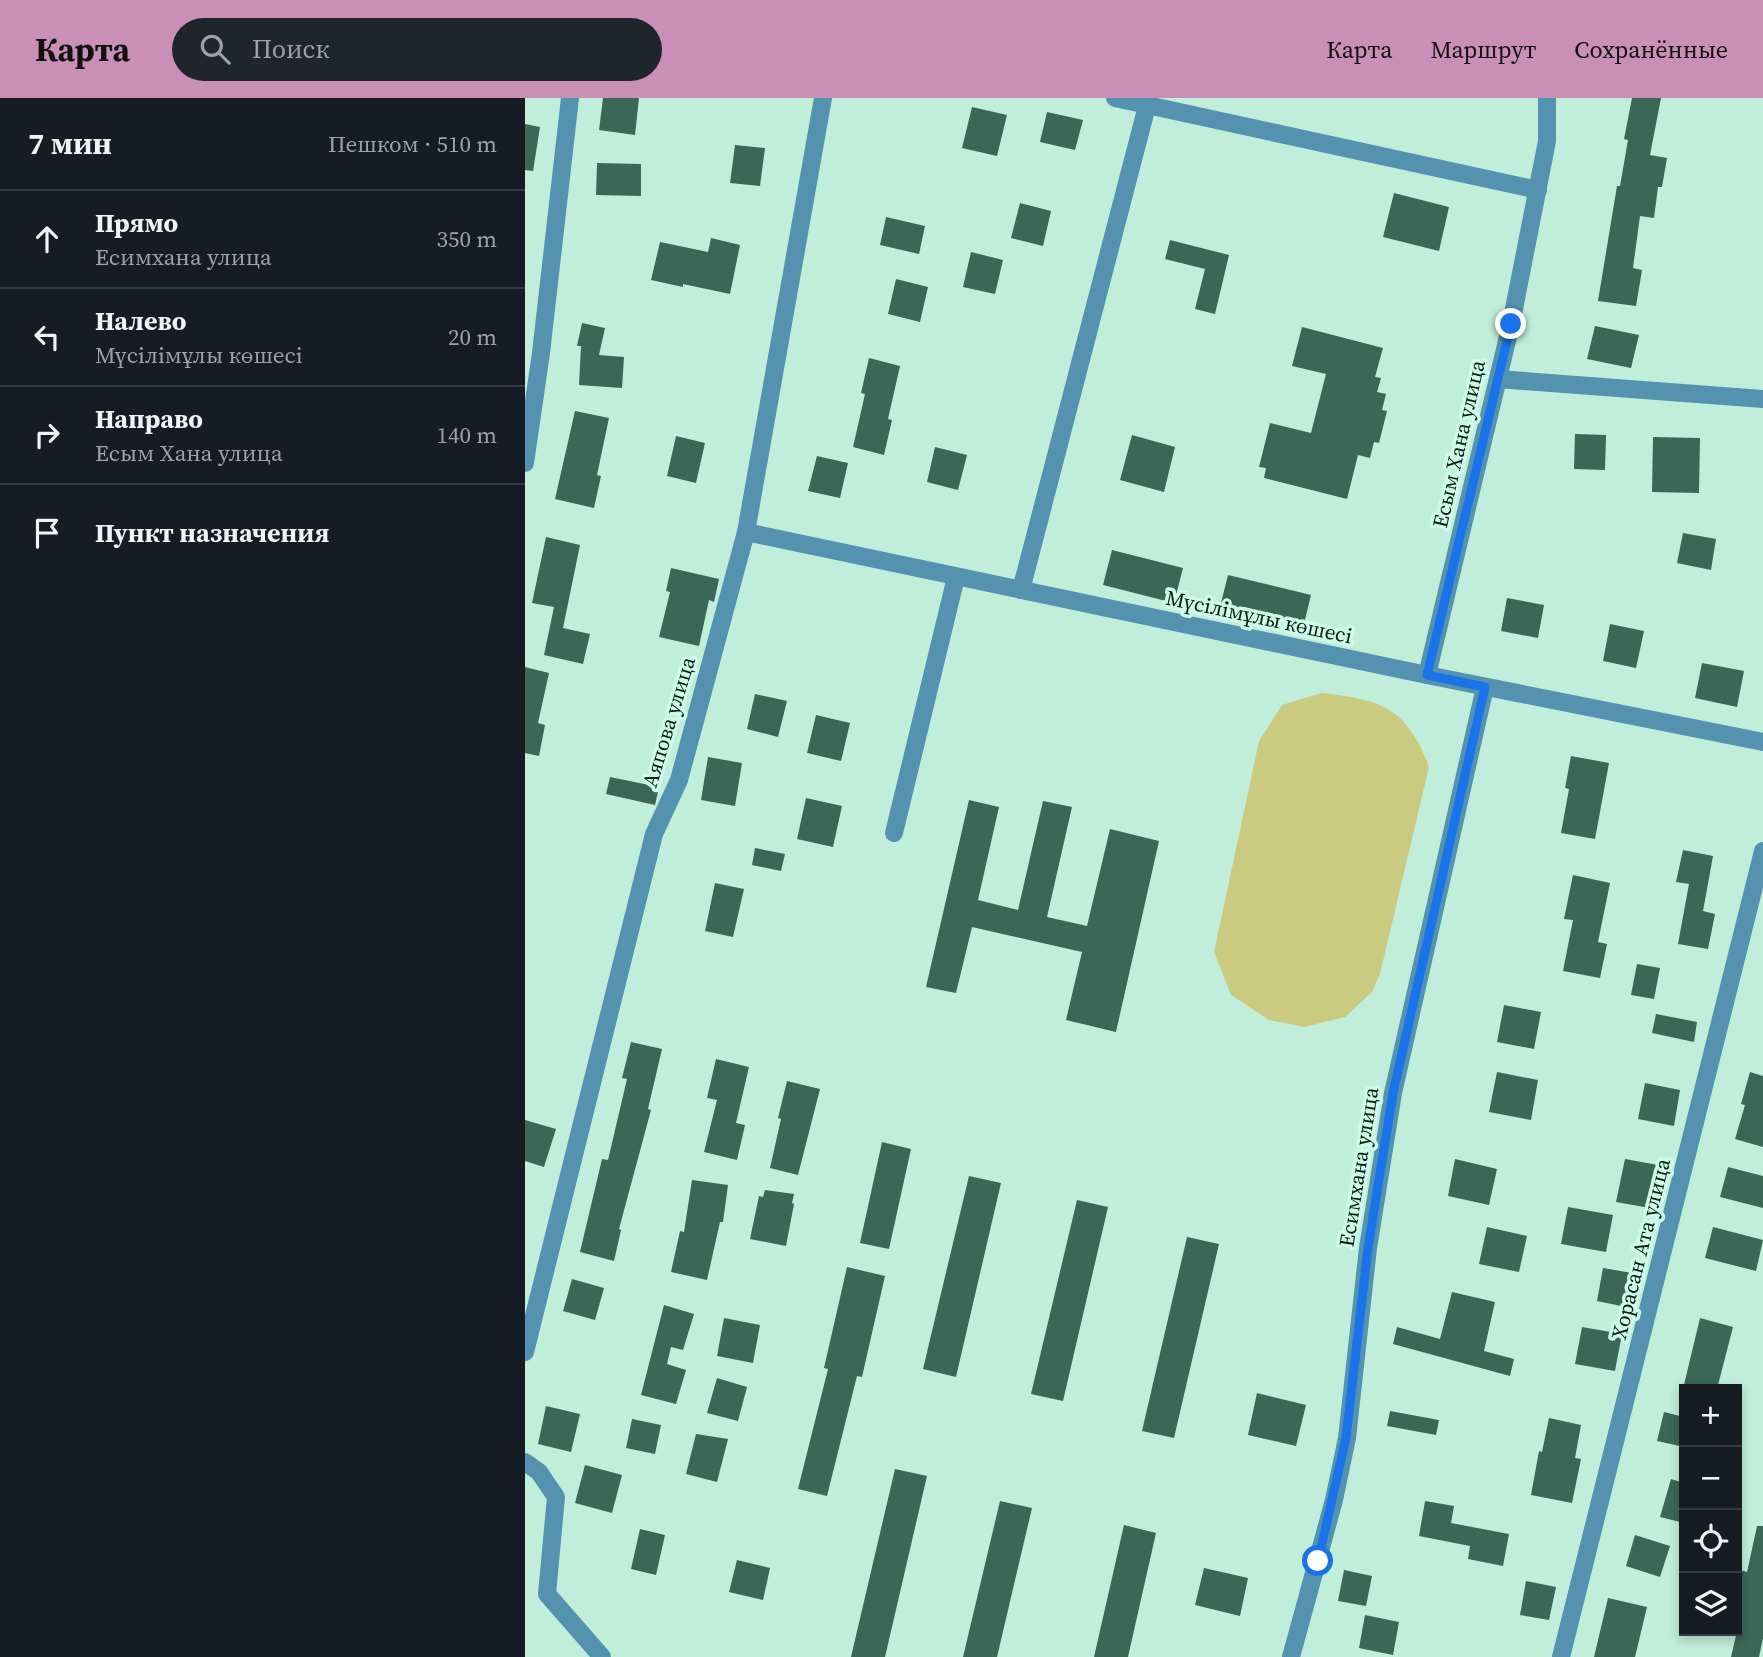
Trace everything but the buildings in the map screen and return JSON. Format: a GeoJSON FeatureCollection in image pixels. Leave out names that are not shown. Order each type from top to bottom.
{"type":"FeatureCollection","features":[{"type":"Feature","properties":{"kind":"street"},"geometry":{"type":"LineString","coordinates":[[525,463],[533,353],[570,98]]}},
{"type":"Feature","properties":{"kind":"street","name":"Аяпова улица"},"geometry":{"type":"LineString","coordinates":[[525,1352],[654,834],[679,780],[746,532],[823,98]]}},
{"type":"Feature","properties":{"kind":"street"},"geometry":{"type":"LineString","coordinates":[[1115,98],[1538,190]]}},
{"type":"Feature","properties":{"kind":"street","name":"Есым Хана улица"},"geometry":{"type":"LineString","coordinates":[[1427,675],[1497,379],[1538,190],[1547,141],[1547,98]]}},
{"type":"Feature","properties":{"kind":"street"},"geometry":{"type":"LineString","coordinates":[[1021,590],[1147,106]]}},
{"type":"Feature","properties":{"kind":"street"},"geometry":{"type":"LineString","coordinates":[[1497,379],[1763,398]]}},
{"type":"Feature","properties":{"kind":"street","name":"Мүсілімұлы көшесі"},"geometry":{"type":"LineString","coordinates":[[746,532],[1485,687],[1763,742]]}},
{"type":"Feature","properties":{"kind":"street"},"geometry":{"type":"LineString","coordinates":[[894,833],[956,577]]}},
{"type":"Feature","properties":{"kind":"street","name":"Есимхана улица"},"geometry":{"type":"LineString","coordinates":[[1291,1657],[1339,1475],[1355,1373],[1368,1248],[1393,1093],[1485,687]]}},
{"type":"Feature","properties":{"kind":"street","name":"Хорасан Ата улица"},"geometry":{"type":"LineString","coordinates":[[1561,1657],[1763,851]]}},
{"type":"Feature","properties":{"kind":"street"},"geometry":{"type":"LineString","coordinates":[[525,1462],[539,1472],[556,1497],[547,1594],[602,1657]]}},
{"type":"Feature","properties":{"kind":"green space"},"geometry":{"type":"Polygon","coordinates":[[[1321,693],[1376,703],[1389,710],[1411,731],[1429,767],[1380,974],[1372,992],[1345,1017],[1304,1027],[1269,1020],[1231,995],[1214,952],[1259,741],[1282,705],[1321,693]]]}},
{"type":"Feature","properties":{"kind":"route"},"geometry":{"type":"LineString","coordinates":[[1318,1561],[1346,1438],[1368,1248],[1393,1093],[1485,687],[1427,675],[1511,324]]}}]}
